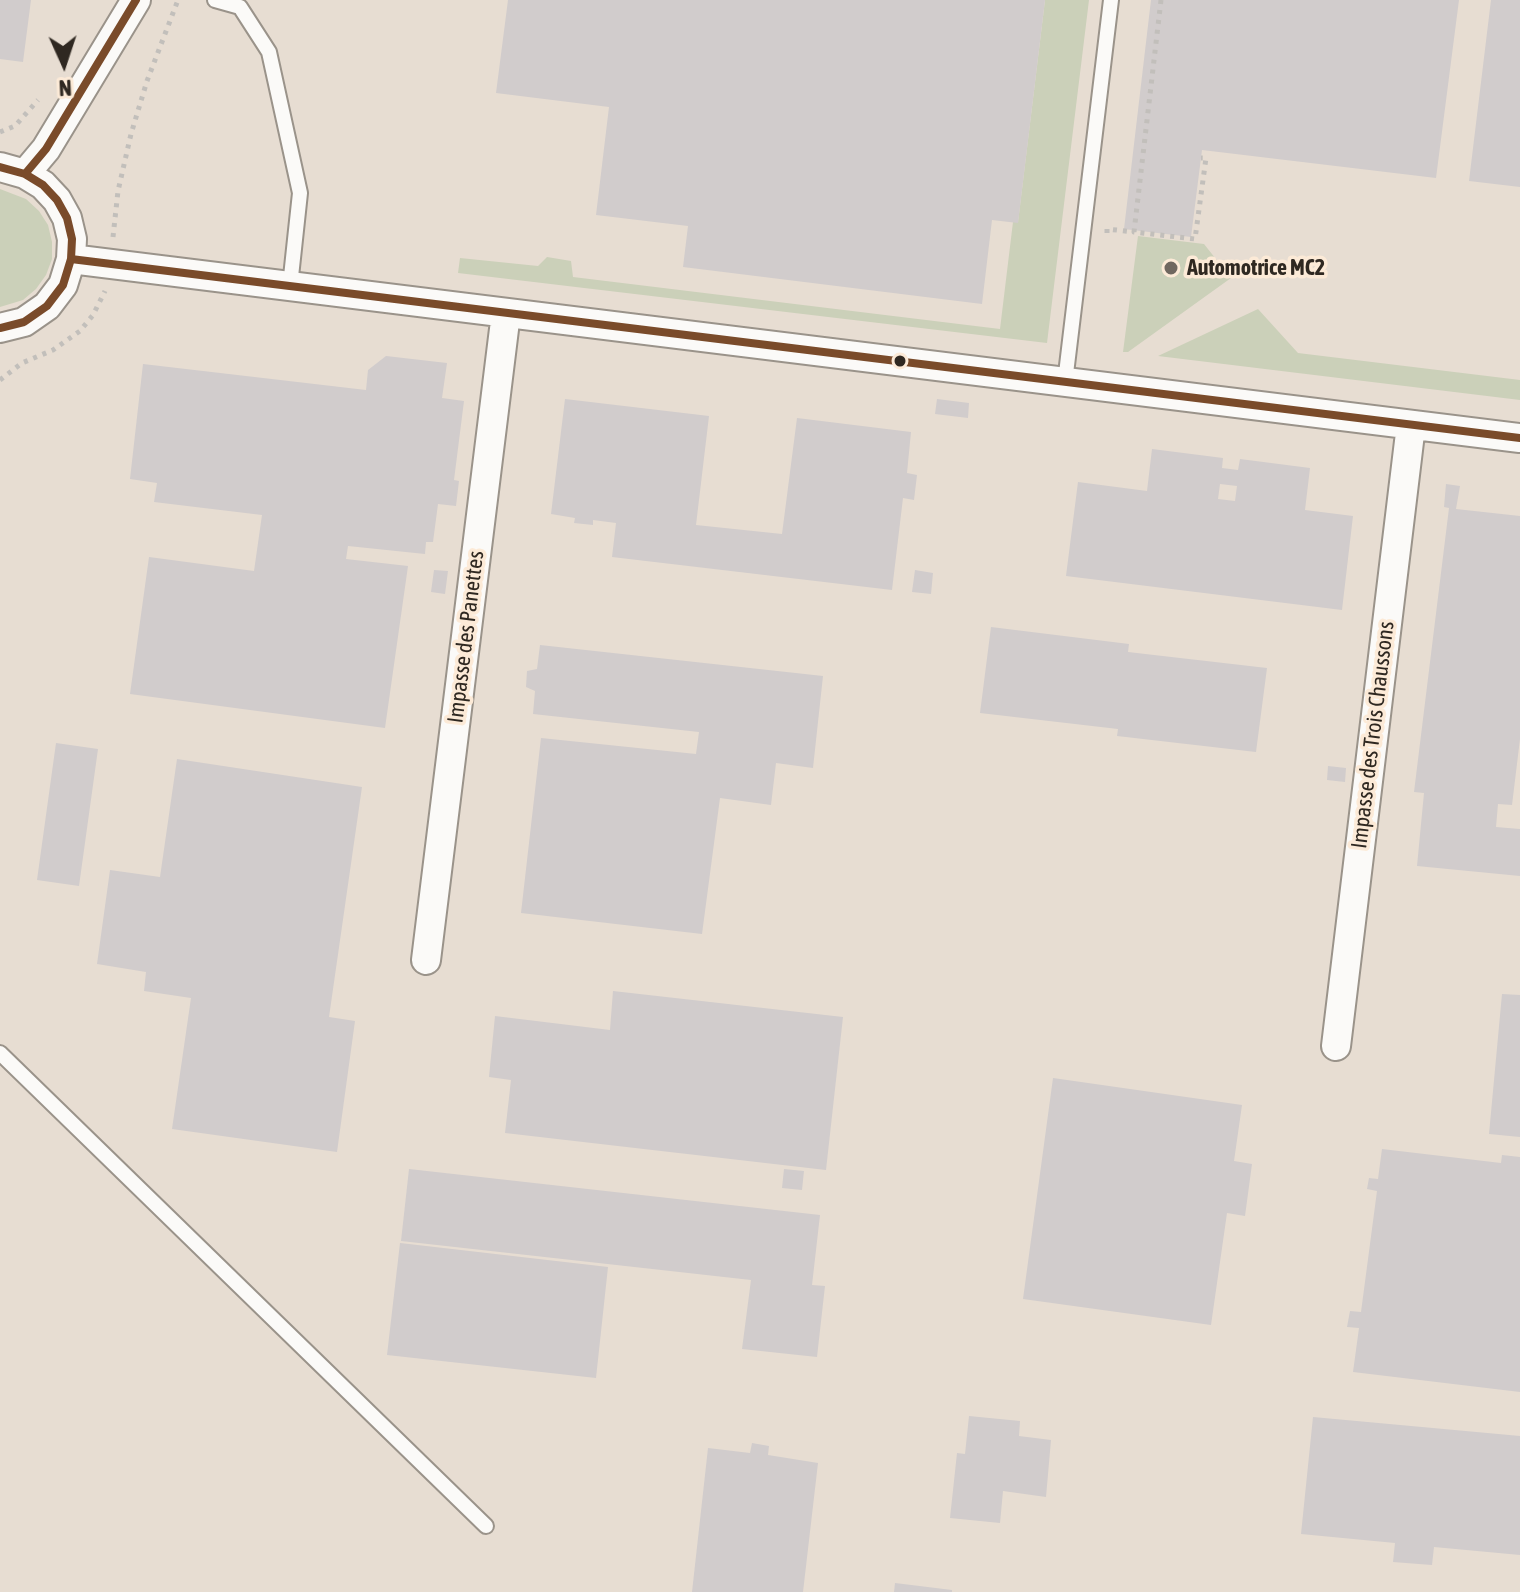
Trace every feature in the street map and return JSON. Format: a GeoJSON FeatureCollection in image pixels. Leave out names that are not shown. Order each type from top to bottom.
{"type":"FeatureCollection","features":[{"type":"Feature","properties":{"kind":"street"},"geometry":{"type":"LineString","coordinates":[[13,171],[46,149],[136,0]]}},
{"type":"Feature","properties":{"kind":"street"},"geometry":{"type":"LineString","coordinates":[[0,328],[24,322],[47,306],[63,285],[71,259],[72,239],[67,218],[57,200],[43,185],[13,171]]}},
{"type":"Feature","properties":{"kind":"street"},"geometry":{"type":"LineString","coordinates":[[71,259],[1520,438]]}},
{"type":"Feature","properties":{"kind":"street","name":"Impasse des Panettes"},"geometry":{"type":"LineString","coordinates":[[426,960],[506,313]]}},
{"type":"Feature","properties":{"kind":"street","name":"Impasse des Trois Chaussons"},"geometry":{"type":"LineString","coordinates":[[1336,1046],[1411,425]]}},
{"type":"Feature","properties":{"kind":"lane"},"geometry":{"type":"LineString","coordinates":[[215,0],[240,7],[269,52],[300,193],[290,286]]}},
{"type":"Feature","properties":{"kind":"lane"},"geometry":{"type":"LineString","coordinates":[[1065,382],[1111,0]]}},
{"type":"Feature","properties":{"kind":"lane"},"geometry":{"type":"LineString","coordinates":[[0,1053],[486,1526]]}},
{"type":"Feature","properties":{"kind":"path"},"geometry":{"type":"LineString","coordinates":[[118,191],[147,81],[178,0]]}},
{"type":"Feature","properties":{"kind":"path"},"geometry":{"type":"LineString","coordinates":[[1134,232],[1161,0]]}},
{"type":"Feature","properties":{"kind":"path"},"geometry":{"type":"LineString","coordinates":[[0,132],[15,126]]}},
{"type":"Feature","properties":{"kind":"path"},"geometry":{"type":"LineString","coordinates":[[1106,244],[1107,229],[1195,239],[1206,158],[1201,158]]}},
{"type":"Feature","properties":{"kind":"green space"},"geometry":{"type":"Polygon","coordinates":[[[1045,0],[1089,0],[1047,343],[458,273],[460,258],[538,266],[547,257],[571,261],[573,277],[1000,329],[1013,222],[1018,222],[1045,0]]]}},
{"type":"Feature","properties":{"kind":"green space"},"geometry":{"type":"Polygon","coordinates":[[[0,189],[26,199],[39,211],[48,225],[52,259],[36,289],[23,300],[0,307],[0,189]]]}},
{"type":"Feature","properties":{"kind":"green space"},"geometry":{"type":"Polygon","coordinates":[[[1138,236],[1204,244],[1231,278],[1128,352],[1123,352],[1138,236]]]}},
{"type":"Feature","properties":{"kind":"green space"},"geometry":{"type":"Polygon","coordinates":[[[1258,309],[1298,353],[1520,380],[1520,400],[1158,356],[1258,309]]]}},
{"type":"Feature","properties":{"kind":"building"},"geometry":{"type":"Polygon","coordinates":[[[0,0],[31,0],[23,62],[0,59],[0,0]]]}},
{"type":"Feature","properties":{"kind":"building"},"geometry":{"type":"Polygon","coordinates":[[[508,0],[1045,0],[1018,223],[992,220],[982,304],[683,267],[688,226],[596,215],[609,107],[496,93],[508,0]]]}},
{"type":"Feature","properties":{"kind":"building"},"geometry":{"type":"Polygon","coordinates":[[[1151,0],[1459,0],[1436,178],[1202,150],[1191,237],[1124,229],[1151,0]]]}},
{"type":"Feature","properties":{"kind":"building"},"geometry":{"type":"Polygon","coordinates":[[[1491,0],[1520,0],[1520,187],[1469,181],[1491,0]]]}},
{"type":"Feature","properties":{"kind":"building"},"geometry":{"type":"Polygon","coordinates":[[[386,356],[447,363],[442,398],[464,401],[454,480],[459,481],[456,506],[438,504],[433,542],[426,542],[425,554],[348,546],[346,559],[408,566],[385,728],[130,694],[149,557],[254,571],[262,515],[154,502],[157,483],[130,479],[143,364],[366,390],[368,370],[386,356]]]}},
{"type":"Feature","properties":{"kind":"building"},"geometry":{"type":"Polygon","coordinates":[[[565,399],[709,416],[696,525],[782,534],[797,418],[911,432],[907,473],[917,475],[914,500],[903,498],[892,590],[612,557],[616,523],[593,520],[593,525],[574,523],[575,518],[551,514],[565,399]]]}},
{"type":"Feature","properties":{"kind":"building"},"geometry":{"type":"Polygon","coordinates":[[[937,399],[969,403],[968,418],[935,414],[937,399]]]}},
{"type":"Feature","properties":{"kind":"building"},"geometry":{"type":"Polygon","coordinates":[[[1152,449],[1223,458],[1222,468],[1238,470],[1240,459],[1310,468],[1305,510],[1353,516],[1342,610],[1066,576],[1078,482],[1147,491],[1152,449]],[[1220,484],[1218,499],[1235,501],[1237,486],[1220,484]]]}},
{"type":"Feature","properties":{"kind":"building"},"geometry":{"type":"Polygon","coordinates":[[[1446,484],[1460,486],[1456,509],[1520,516],[1520,739],[1512,805],[1498,804],[1496,827],[1520,829],[1520,876],[1417,866],[1424,793],[1414,792],[1449,508],[1444,507],[1446,484]]]}},
{"type":"Feature","properties":{"kind":"building"},"geometry":{"type":"Polygon","coordinates":[[[434,570],[448,571],[445,594],[431,592],[434,570]]]}},
{"type":"Feature","properties":{"kind":"building"},"geometry":{"type":"Polygon","coordinates":[[[915,570],[933,573],[931,594],[912,592],[915,570]]]}},
{"type":"Feature","properties":{"kind":"building"},"geometry":{"type":"Polygon","coordinates":[[[991,627],[1129,644],[1128,652],[1267,668],[1256,752],[1117,736],[1118,729],[980,713],[991,627]]]}},
{"type":"Feature","properties":{"kind":"building"},"geometry":{"type":"Polygon","coordinates":[[[540,645],[823,676],[813,768],[776,763],[771,805],[720,798],[702,934],[521,913],[541,738],[696,754],[699,732],[533,714],[535,691],[526,687],[527,671],[537,669],[540,645]]]}},
{"type":"Feature","properties":{"kind":"building"},"geometry":{"type":"Polygon","coordinates":[[[56,743],[98,749],[79,886],[37,880],[56,743]]]}},
{"type":"Feature","properties":{"kind":"building"},"geometry":{"type":"Polygon","coordinates":[[[177,759],[362,787],[329,1017],[355,1021],[337,1152],[172,1129],[191,998],[144,991],[146,972],[97,964],[110,870],[160,877],[177,759]]]}},
{"type":"Feature","properties":{"kind":"building"},"geometry":{"type":"Polygon","coordinates":[[[1328,766],[1346,768],[1345,782],[1327,780],[1328,766]]]}},
{"type":"Feature","properties":{"kind":"building"},"geometry":{"type":"Polygon","coordinates":[[[613,991],[843,1017],[826,1170],[505,1133],[511,1080],[489,1077],[495,1016],[610,1030],[613,991]]]}},
{"type":"Feature","properties":{"kind":"building"},"geometry":{"type":"Polygon","coordinates":[[[1502,994],[1520,995],[1520,1137],[1489,1134],[1502,994]]]}},
{"type":"Feature","properties":{"kind":"building"},"geometry":{"type":"Polygon","coordinates":[[[1053,1078],[1242,1105],[1234,1161],[1252,1164],[1245,1216],[1227,1213],[1211,1325],[1023,1299],[1053,1078]]]}},
{"type":"Feature","properties":{"kind":"building"},"geometry":{"type":"Polygon","coordinates":[[[1382,1149],[1501,1163],[1502,1155],[1520,1157],[1520,1392],[1353,1372],[1359,1328],[1347,1327],[1350,1311],[1361,1312],[1377,1191],[1367,1189],[1369,1178],[1378,1179],[1382,1149]]]}},
{"type":"Feature","properties":{"kind":"building"},"geometry":{"type":"Polygon","coordinates":[[[409,1169],[820,1215],[812,1285],[825,1286],[817,1357],[742,1349],[751,1280],[401,1241],[409,1169]]]}},
{"type":"Feature","properties":{"kind":"building"},"geometry":{"type":"Polygon","coordinates":[[[784,1169],[804,1171],[802,1190],[782,1188],[784,1169]]]}},
{"type":"Feature","properties":{"kind":"building"},"geometry":{"type":"Polygon","coordinates":[[[400,1243],[608,1267],[596,1378],[387,1355],[400,1243]]]}},
{"type":"Feature","properties":{"kind":"building"},"geometry":{"type":"Polygon","coordinates":[[[969,1416],[1020,1421],[1019,1436],[1051,1440],[1046,1497],[1003,1491],[1000,1523],[950,1518],[957,1453],[965,1454],[969,1416]]]}},
{"type":"Feature","properties":{"kind":"building"},"geometry":{"type":"Polygon","coordinates":[[[1313,1417],[1520,1436],[1520,1555],[1434,1547],[1432,1565],[1393,1562],[1395,1543],[1301,1534],[1313,1417]]]}},
{"type":"Feature","properties":{"kind":"building"},"geometry":{"type":"Polygon","coordinates":[[[752,1443],[769,1446],[768,1455],[818,1463],[803,1592],[692,1592],[708,1448],[750,1453],[752,1443]]]}},
{"type":"Feature","properties":{"kind":"building"},"geometry":{"type":"Polygon","coordinates":[[[895,1583],[952,1590],[952,1592],[894,1592],[895,1583]]]}},
{"type":"Feature","properties":{"kind":"transit line"},"geometry":{"type":"LineString","coordinates":[[25,174],[46,149],[136,0]]}},
{"type":"Feature","properties":{"kind":"transit line"},"geometry":{"type":"LineString","coordinates":[[0,167],[25,174],[43,185],[57,200],[67,218],[72,239],[71,259],[63,285],[47,306],[24,322],[0,328]]}},
{"type":"Feature","properties":{"kind":"transit line"},"geometry":{"type":"LineString","coordinates":[[71,259],[1520,438]]}},
{"type":"Feature","properties":{"kind":"place","name":"Automotrice MC2"},"geometry":{"type":"Point","coordinates":[1171,268]}}]}
